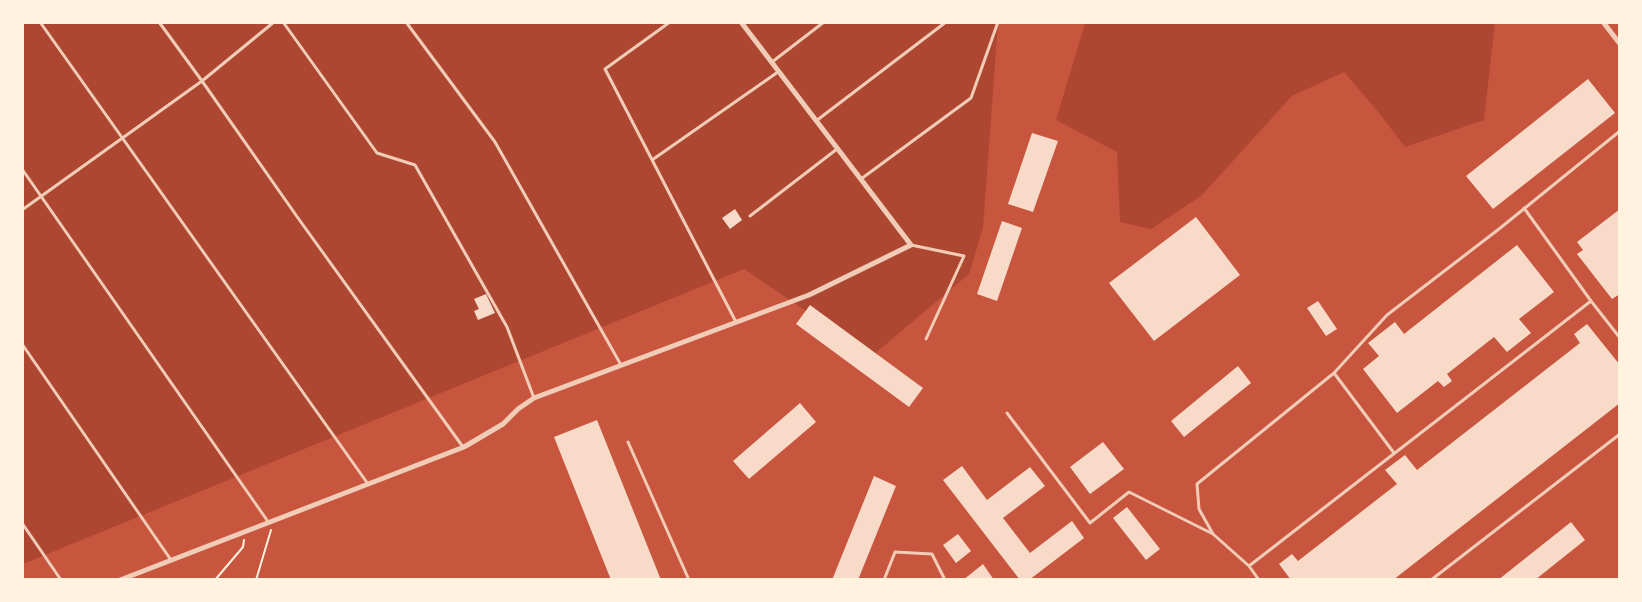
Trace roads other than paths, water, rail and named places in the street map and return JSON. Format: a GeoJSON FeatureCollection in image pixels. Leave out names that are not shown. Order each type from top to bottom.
{"type":"FeatureCollection","features":[{"type":"Feature","properties":{"kind":"street"},"geometry":{"type":"LineString","coordinates":[[120,580],[464,448],[504,424],[518,409],[534,398],[810,295],[911,245],[741,22]]}},
{"type":"Feature","properties":{"kind":"street"},"geometry":{"type":"LineString","coordinates":[[1603,22],[1620,44]]}},
{"type":"Feature","properties":{"kind":"lane"},"geometry":{"type":"LineString","coordinates":[[40,22],[369,485]]}},
{"type":"Feature","properties":{"kind":"lane"},"geometry":{"type":"LineString","coordinates":[[160,22],[298,218],[464,448]]}},
{"type":"Feature","properties":{"kind":"lane"},"geometry":{"type":"LineString","coordinates":[[22,210],[202,81],[274,22]]}},
{"type":"Feature","properties":{"kind":"lane"},"geometry":{"type":"LineString","coordinates":[[283,22],[377,153],[415,164],[507,327],[534,398]]}},
{"type":"Feature","properties":{"kind":"lane"},"geometry":{"type":"LineString","coordinates":[[406,22],[495,142],[621,365]]}},
{"type":"Feature","properties":{"kind":"lane"},"geometry":{"type":"LineString","coordinates":[[670,22],[605,69],[737,322]]}},
{"type":"Feature","properties":{"kind":"lane"},"geometry":{"type":"LineString","coordinates":[[771,62],[824,22]]}},
{"type":"Feature","properties":{"kind":"lane"},"geometry":{"type":"LineString","coordinates":[[816,121],[946,22]]}},
{"type":"Feature","properties":{"kind":"lane"},"geometry":{"type":"LineString","coordinates":[[860,179],[971,98],[998,22]]}},
{"type":"Feature","properties":{"kind":"lane"},"geometry":{"type":"LineString","coordinates":[[652,160],[778,72]]}},
{"type":"Feature","properties":{"kind":"lane"},"geometry":{"type":"LineString","coordinates":[[1213,534],[1199,509],[1197,484],[1334,373],[1387,315],[1620,131]]}},
{"type":"Feature","properties":{"kind":"lane"},"geometry":{"type":"LineString","coordinates":[[750,216],[837,149]]}},
{"type":"Feature","properties":{"kind":"lane"},"geometry":{"type":"LineString","coordinates":[[22,169],[272,522]]}},
{"type":"Feature","properties":{"kind":"lane"},"geometry":{"type":"LineString","coordinates":[[1524,208],[1590,301],[1620,338]]}},
{"type":"Feature","properties":{"kind":"lane"},"geometry":{"type":"LineString","coordinates":[[911,245],[964,256],[926,339]]}},
{"type":"Feature","properties":{"kind":"lane"},"geometry":{"type":"LineString","coordinates":[[1249,566],[1590,301]]}},
{"type":"Feature","properties":{"kind":"lane"},"geometry":{"type":"LineString","coordinates":[[22,344],[172,560]]}},
{"type":"Feature","properties":{"kind":"lane"},"geometry":{"type":"LineString","coordinates":[[1334,373],[1394,454]]}},
{"type":"Feature","properties":{"kind":"lane"},"geometry":{"type":"LineString","coordinates":[[1007,412],[1090,523],[1128,492],[1213,534],[1249,566],[1259,580]]}},
{"type":"Feature","properties":{"kind":"lane"},"geometry":{"type":"LineString","coordinates":[[1431,580],[1620,434]]}},
{"type":"Feature","properties":{"kind":"lane"},"geometry":{"type":"LineString","coordinates":[[628,442],[689,580]]}},
{"type":"Feature","properties":{"kind":"lane"},"geometry":{"type":"LineString","coordinates":[[22,522],[61,580]]}},
{"type":"Feature","properties":{"kind":"lane"},"geometry":{"type":"LineString","coordinates":[[884,580],[895,552],[932,554],[945,580]]}}]}
